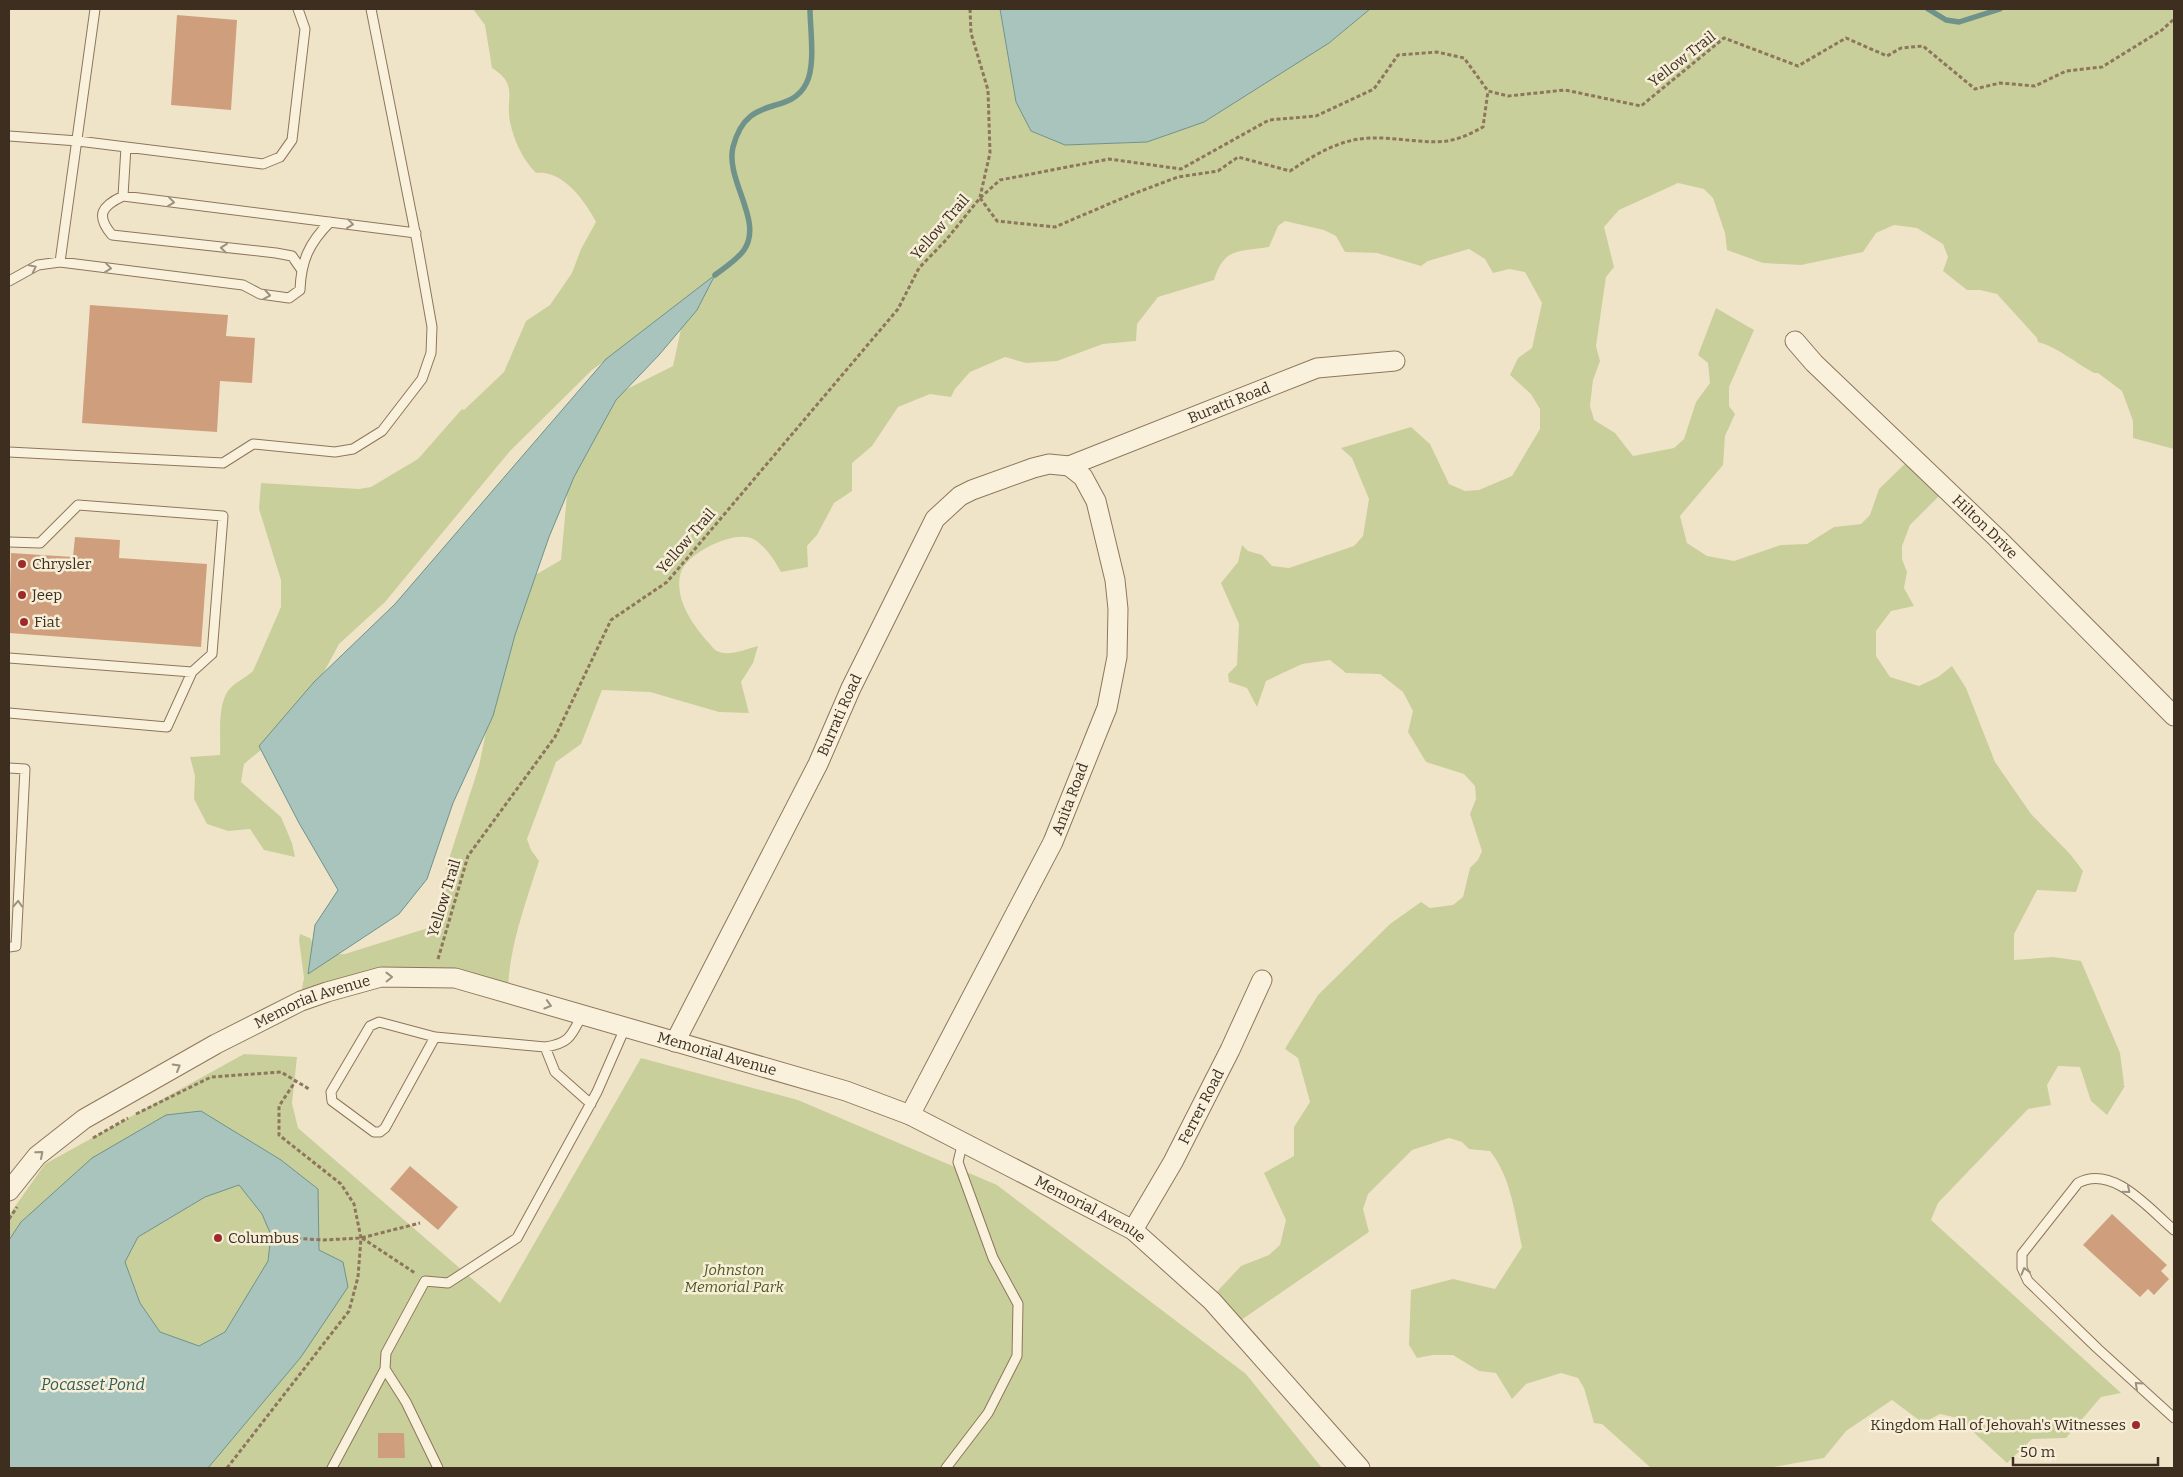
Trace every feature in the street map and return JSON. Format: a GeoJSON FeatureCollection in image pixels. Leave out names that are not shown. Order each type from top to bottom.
{"type":"FeatureCollection","features":[{"type":"Feature","properties":{"kind":"street","name":"Hilton Drive"},"geometry":{"type":"LineString","coordinates":[[1795,341],[1814,363],[1997,538],[2174,716]]}},
{"type":"Feature","properties":{"kind":"street","name":"Buratti Road"},"geometry":{"type":"LineString","coordinates":[[1069,466],[1317,368],[1395,361]]}},
{"type":"Feature","properties":{"kind":"street","name":"Burrati Road"},"geometry":{"type":"LineString","coordinates":[[675,1042],[818,764],[851,688],[935,519],[960,496],[972,490],[1049,464],[1069,466]]}},
{"type":"Feature","properties":{"kind":"street","name":"Anita Road"},"geometry":{"type":"LineString","coordinates":[[910,1115],[1053,842],[1107,708],[1117,657],[1118,608],[1115,580],[1096,501],[1083,477],[1069,466]]}},
{"type":"Feature","properties":{"kind":"street","name":"Memorial Avenue"},"geometry":{"type":"LineString","coordinates":[[14,1198],[37,1156],[84,1119],[216,1044],[301,1002],[327,992],[381,977],[455,978],[846,1091],[910,1115],[1133,1230],[1212,1301],[1360,1468]]}},
{"type":"Feature","properties":{"kind":"street","name":"Ferrer Road"},"geometry":{"type":"LineString","coordinates":[[1133,1230],[1174,1162],[1230,1050],[1262,980]]}},
{"type":"Feature","properties":{"kind":"lane"},"geometry":{"type":"LineString","coordinates":[[60,262],[95,9]]}},
{"type":"Feature","properties":{"kind":"lane"},"geometry":{"type":"LineString","coordinates":[[9,136],[78,141],[263,164],[280,157],[292,140],[305,29],[298,9]]}},
{"type":"Feature","properties":{"kind":"lane"},"geometry":{"type":"LineString","coordinates":[[9,452],[223,462],[253,444],[335,452],[353,449],[382,431],[422,379],[431,353],[432,327],[416,233],[371,9]]}},
{"type":"Feature","properties":{"kind":"lane"},"geometry":{"type":"LineString","coordinates":[[123,196],[126,147]]}},
{"type":"Feature","properties":{"kind":"lane"},"geometry":{"type":"LineString","coordinates":[[301,269],[292,256],[276,253],[112,235],[103,224],[103,213],[108,204],[123,196],[416,233]]}},
{"type":"Feature","properties":{"kind":"lane"},"geometry":{"type":"LineString","coordinates":[[9,282],[38,265],[60,262],[243,285],[260,294],[289,298],[300,290],[301,269],[317,234],[330,222]]}},
{"type":"Feature","properties":{"kind":"lane"},"geometry":{"type":"LineString","coordinates":[[9,542],[40,543],[78,505],[223,516],[212,654],[192,672],[167,727],[9,713]]}},
{"type":"Feature","properties":{"kind":"lane"},"geometry":{"type":"LineString","coordinates":[[9,658],[192,672]]}},
{"type":"Feature","properties":{"kind":"lane"},"geometry":{"type":"LineString","coordinates":[[9,768],[25,769],[16,946],[9,947]]}},
{"type":"Feature","properties":{"kind":"lane"},"geometry":{"type":"LineString","coordinates":[[435,1037],[385,1128],[380,1132],[374,1132],[332,1101],[330,1092],[370,1026],[378,1022],[435,1037],[545,1047],[561,1044],[569,1038],[582,1015]]}},
{"type":"Feature","properties":{"kind":"lane"},"geometry":{"type":"LineString","coordinates":[[332,1468],[385,1369],[386,1352],[426,1281],[448,1283],[517,1238],[591,1104],[626,1028]]}},
{"type":"Feature","properties":{"kind":"lane"},"geometry":{"type":"LineString","coordinates":[[545,1047],[555,1072],[591,1104]]}},
{"type":"Feature","properties":{"kind":"lane"},"geometry":{"type":"LineString","coordinates":[[946,1468],[988,1413],[1017,1356],[1018,1304],[993,1258],[958,1162],[963,1141]]}},
{"type":"Feature","properties":{"kind":"lane"},"geometry":{"type":"LineString","coordinates":[[2174,1230],[2120,1184],[2106,1178],[2087,1178],[2078,1183],[2022,1254],[2022,1268],[2028,1281],[2097,1348],[2174,1418]]}},
{"type":"Feature","properties":{"kind":"lane"},"geometry":{"type":"LineString","coordinates":[[385,1369],[406,1402],[438,1468]]}},
{"type":"Feature","properties":{"kind":"path","name":"Yellow Trail"},"geometry":{"type":"LineString","coordinates":[[970,9],[971,33],[988,90],[990,153],[980,198],[997,221],[1055,227],[1130,195],[1178,178],[1218,170],[1238,157],[1290,171],[1315,155],[1340,143],[1369,138],[1447,141],[1470,134],[1483,127],[1488,90]]}},
{"type":"Feature","properties":{"kind":"path","name":"Yellow Trail"},"geometry":{"type":"LineString","coordinates":[[433,977],[468,856],[556,737],[611,620],[667,582],[898,309],[919,268],[946,240],[980,198],[1000,180],[1109,159],[1181,169],[1269,120],[1316,116],[1374,89],[1398,55],[1437,52],[1464,58],[1488,90],[1508,96],[1565,90],[1641,106],[1724,38],[1798,66],[1846,38],[1887,56],[1901,48],[1923,46],[1975,89],[2000,82],[2035,86],[2066,71],[2102,67],[2162,30],[2174,19]]}},
{"type":"Feature","properties":{"kind":"path"},"geometry":{"type":"LineString","coordinates":[[88,1141],[137,1113],[211,1077],[281,1072],[309,1089]]}},
{"type":"Feature","properties":{"kind":"path"},"geometry":{"type":"LineString","coordinates":[[227,1468],[349,1311],[358,1277],[361,1238],[354,1204],[341,1184],[279,1135],[279,1106],[295,1082]]}},
{"type":"Feature","properties":{"kind":"path"},"geometry":{"type":"LineString","coordinates":[[9,1219],[14,1198]]}},
{"type":"Feature","properties":{"kind":"path"},"geometry":{"type":"LineString","coordinates":[[258,1236],[324,1240],[361,1238],[420,1224]]}},
{"type":"Feature","properties":{"kind":"path"},"geometry":{"type":"LineString","coordinates":[[361,1238],[426,1281]]}},
{"type":"Feature","properties":{"kind":"green space"},"geometry":{"type":"Polygon","coordinates":[[[473,9],[1000,9],[1016,102],[1031,131],[1065,145],[1147,142],[1329,43],[1370,9],[2174,9],[2174,449],[2133,438],[2133,421],[2122,391],[2098,373],[2094,373],[2059,351],[2038,342],[2037,338],[1997,294],[1980,290],[1967,290],[1943,271],[1948,257],[1943,244],[1917,228],[1894,225],[1876,233],[1863,252],[1801,265],[1763,263],[1727,250],[1725,233],[1713,198],[1704,189],[1678,183],[1619,210],[1604,227],[1614,267],[1606,277],[1596,346],[1600,361],[1593,380],[1590,406],[1594,420],[1615,433],[1633,456],[1674,448],[1684,439],[1696,402],[1710,383],[1708,363],[1698,355],[1716,308],[1754,330],[1729,387],[1729,406],[1735,414],[1725,436],[1723,465],[1680,516],[1687,543],[1707,556],[1734,561],[1781,545],[1807,544],[1834,527],[1861,524],[1870,515],[1879,489],[1911,458],[1946,489],[1910,525],[1902,546],[1902,559],[1907,572],[1904,588],[1914,606],[1891,611],[1876,631],[1876,656],[1890,677],[1919,686],[1938,677],[1952,666],[1966,688],[1995,762],[2031,814],[2070,854],[2083,871],[2076,892],[2037,890],[2014,934],[2014,960],[2053,957],[2081,961],[2120,1053],[2123,1085],[2125,1086],[2107,1115],[2091,1101],[2080,1067],[2058,1066],[2047,1085],[2051,1105],[2028,1109],[1938,1203],[1931,1220],[2121,1393],[2101,1397],[2066,1438],[2032,1439],[2007,1463],[1958,1418],[1940,1414],[1923,1423],[1892,1400],[1846,1431],[1824,1458],[1768,1468],[1651,1468],[1602,1424],[1594,1423],[1584,1388],[1578,1378],[1561,1373],[1526,1384],[1512,1399],[1496,1373],[1479,1371],[1453,1355],[1433,1355],[1417,1358],[1409,1345],[1411,1290],[1453,1279],[1495,1289],[1522,1247],[1508,1184],[1497,1161],[1490,1151],[1469,1149],[1462,1142],[1449,1138],[1412,1150],[1368,1194],[1363,1209],[1369,1232],[1237,1323],[1212,1297],[1241,1266],[1269,1255],[1280,1245],[1286,1220],[1264,1173],[1294,1156],[1294,1127],[1310,1102],[1298,1058],[1285,1049],[1286,1047],[1318,995],[1390,924],[1421,902],[1430,908],[1453,905],[1463,897],[1470,868],[1478,860],[1482,851],[1470,814],[1476,799],[1475,786],[1464,774],[1426,762],[1408,732],[1413,711],[1403,692],[1380,674],[1346,673],[1330,660],[1302,664],[1266,681],[1257,707],[1247,688],[1229,682],[1228,674],[1237,665],[1239,624],[1221,583],[1238,562],[1242,545],[1248,551],[1262,555],[1272,566],[1289,568],[1354,546],[1363,536],[1369,499],[1352,458],[1341,448],[1411,427],[1430,444],[1449,484],[1465,491],[1479,490],[1512,476],[1540,429],[1540,409],[1531,394],[1510,375],[1518,358],[1532,348],[1542,303],[1525,272],[1509,269],[1493,273],[1485,259],[1469,249],[1428,261],[1421,266],[1377,253],[1345,252],[1336,236],[1324,230],[1285,221],[1278,226],[1269,247],[1241,251],[1228,256],[1218,269],[1214,280],[1158,297],[1137,324],[1136,341],[1103,344],[1057,361],[1026,363],[1005,357],[970,372],[955,389],[951,397],[930,394],[898,407],[872,446],[852,463],[852,491],[834,503],[817,535],[807,546],[808,567],[781,572],[763,546],[747,537],[737,537],[714,544],[702,550],[685,565],[679,582],[682,601],[691,620],[714,649],[727,653],[758,646],[753,663],[741,682],[749,713],[719,712],[650,692],[602,690],[581,744],[556,762],[527,839],[531,850],[539,861],[515,941],[511,958],[508,991],[390,979],[299,1004],[304,978],[299,940],[300,934],[310,938],[314,946],[326,955],[345,954],[428,928],[440,906],[447,865],[479,766],[508,624],[530,578],[561,560],[567,495],[583,437],[609,398],[673,366],[684,315],[633,340],[592,370],[510,451],[385,602],[339,644],[309,700],[279,735],[244,764],[241,782],[281,817],[292,843],[295,857],[264,850],[250,829],[228,831],[207,824],[194,799],[195,776],[190,757],[220,755],[222,705],[233,685],[253,671],[281,607],[281,580],[259,509],[261,483],[359,489],[371,487],[418,459],[462,409],[464,410],[504,372],[526,321],[550,305],[572,273],[581,249],[596,222],[586,205],[572,188],[555,176],[546,173],[536,173],[523,156],[510,122],[509,92],[506,80],[492,68],[485,25],[473,9]]]}},
{"type":"Feature","properties":{"kind":"green space","name":"Johnston Memorial Park"},"geometry":{"type":"Polygon","coordinates":[[[244,1054],[297,1057],[292,1103],[298,1128],[500,1303],[641,1058],[798,1100],[997,1185],[1246,1374],[1322,1468],[9,1468],[9,1215],[45,1164],[244,1054]]]}},
{"type":"Feature","properties":{"kind":"water"},"geometry":{"type":"Polygon","coordinates":[[[1000,9],[1370,9],[1329,43],[1204,122],[1147,142],[1065,145],[1031,131],[1016,102],[1000,9]]]}},
{"type":"Feature","properties":{"kind":"water"},"geometry":{"type":"Polygon","coordinates":[[[715,275],[697,310],[659,355],[616,400],[574,477],[549,537],[515,635],[493,716],[453,803],[427,879],[399,914],[308,974],[315,925],[338,890],[299,823],[259,746],[314,682],[395,604],[606,359],[715,275]]]}},
{"type":"Feature","properties":{"kind":"water","name":"Pocasset Pond"},"geometry":{"type":"Polygon","coordinates":[[[201,1111],[281,1160],[318,1189],[319,1250],[343,1262],[348,1287],[301,1357],[208,1468],[9,1468],[9,1240],[21,1222],[92,1158],[166,1115],[201,1111]],[[239,1185],[205,1197],[138,1237],[125,1262],[140,1303],[160,1332],[199,1346],[225,1332],[268,1261],[271,1235],[262,1214],[239,1185]]]}},
{"type":"Feature","properties":{"kind":"building"},"geometry":{"type":"Polygon","coordinates":[[[177,15],[237,20],[231,110],[171,105],[177,15]]]}},
{"type":"Feature","properties":{"kind":"building"},"geometry":{"type":"Polygon","coordinates":[[[90,305],[228,315],[226,336],[255,338],[252,383],[220,381],[217,432],[82,423],[90,305]]]}},
{"type":"Feature","properties":{"kind":"building"},"geometry":{"type":"Polygon","coordinates":[[[75,537],[120,540],[119,558],[207,564],[201,647],[9,633],[11,553],[73,557],[75,537]]]}},
{"type":"Feature","properties":{"kind":"building"},"geometry":{"type":"Polygon","coordinates":[[[410,1166],[458,1207],[438,1230],[390,1189],[410,1166]]]}},
{"type":"Feature","properties":{"kind":"building"},"geometry":{"type":"Polygon","coordinates":[[[2112,1214],[2167,1265],[2161,1271],[2169,1279],[2154,1295],[2148,1289],[2140,1297],[2083,1245],[2112,1214]]]}},
{"type":"Feature","properties":{"kind":"building"},"geometry":{"type":"Polygon","coordinates":[[[378,1433],[404,1433],[405,1458],[378,1458],[378,1433]]]}},
{"type":"Feature","properties":{"kind":"waterway"},"geometry":{"type":"LineString","coordinates":[[715,275],[741,254],[749,239],[750,226],[732,160],[733,147],[739,130],[748,119],[758,112],[799,94],[806,84],[812,58],[810,9]]}},
{"type":"Feature","properties":{"kind":"waterway"},"geometry":{"type":"LineString","coordinates":[[1928,9],[1946,20],[1959,22],[2000,9]]}},
{"type":"Feature","properties":{"kind":"place","name":"Chrysler"},"geometry":{"type":"Point","coordinates":[22,564]}},
{"type":"Feature","properties":{"kind":"place","name":"Jeep"},"geometry":{"type":"Point","coordinates":[22,595]}},
{"type":"Feature","properties":{"kind":"place","name":"Fiat"},"geometry":{"type":"Point","coordinates":[24,622]}},
{"type":"Feature","properties":{"kind":"place","name":"Columbus"},"geometry":{"type":"Point","coordinates":[218,1238]}},
{"type":"Feature","properties":{"kind":"place","name":"Kingdom Hall of Jehovah's Witnesses"},"geometry":{"type":"Point","coordinates":[2136,1425]}}]}
